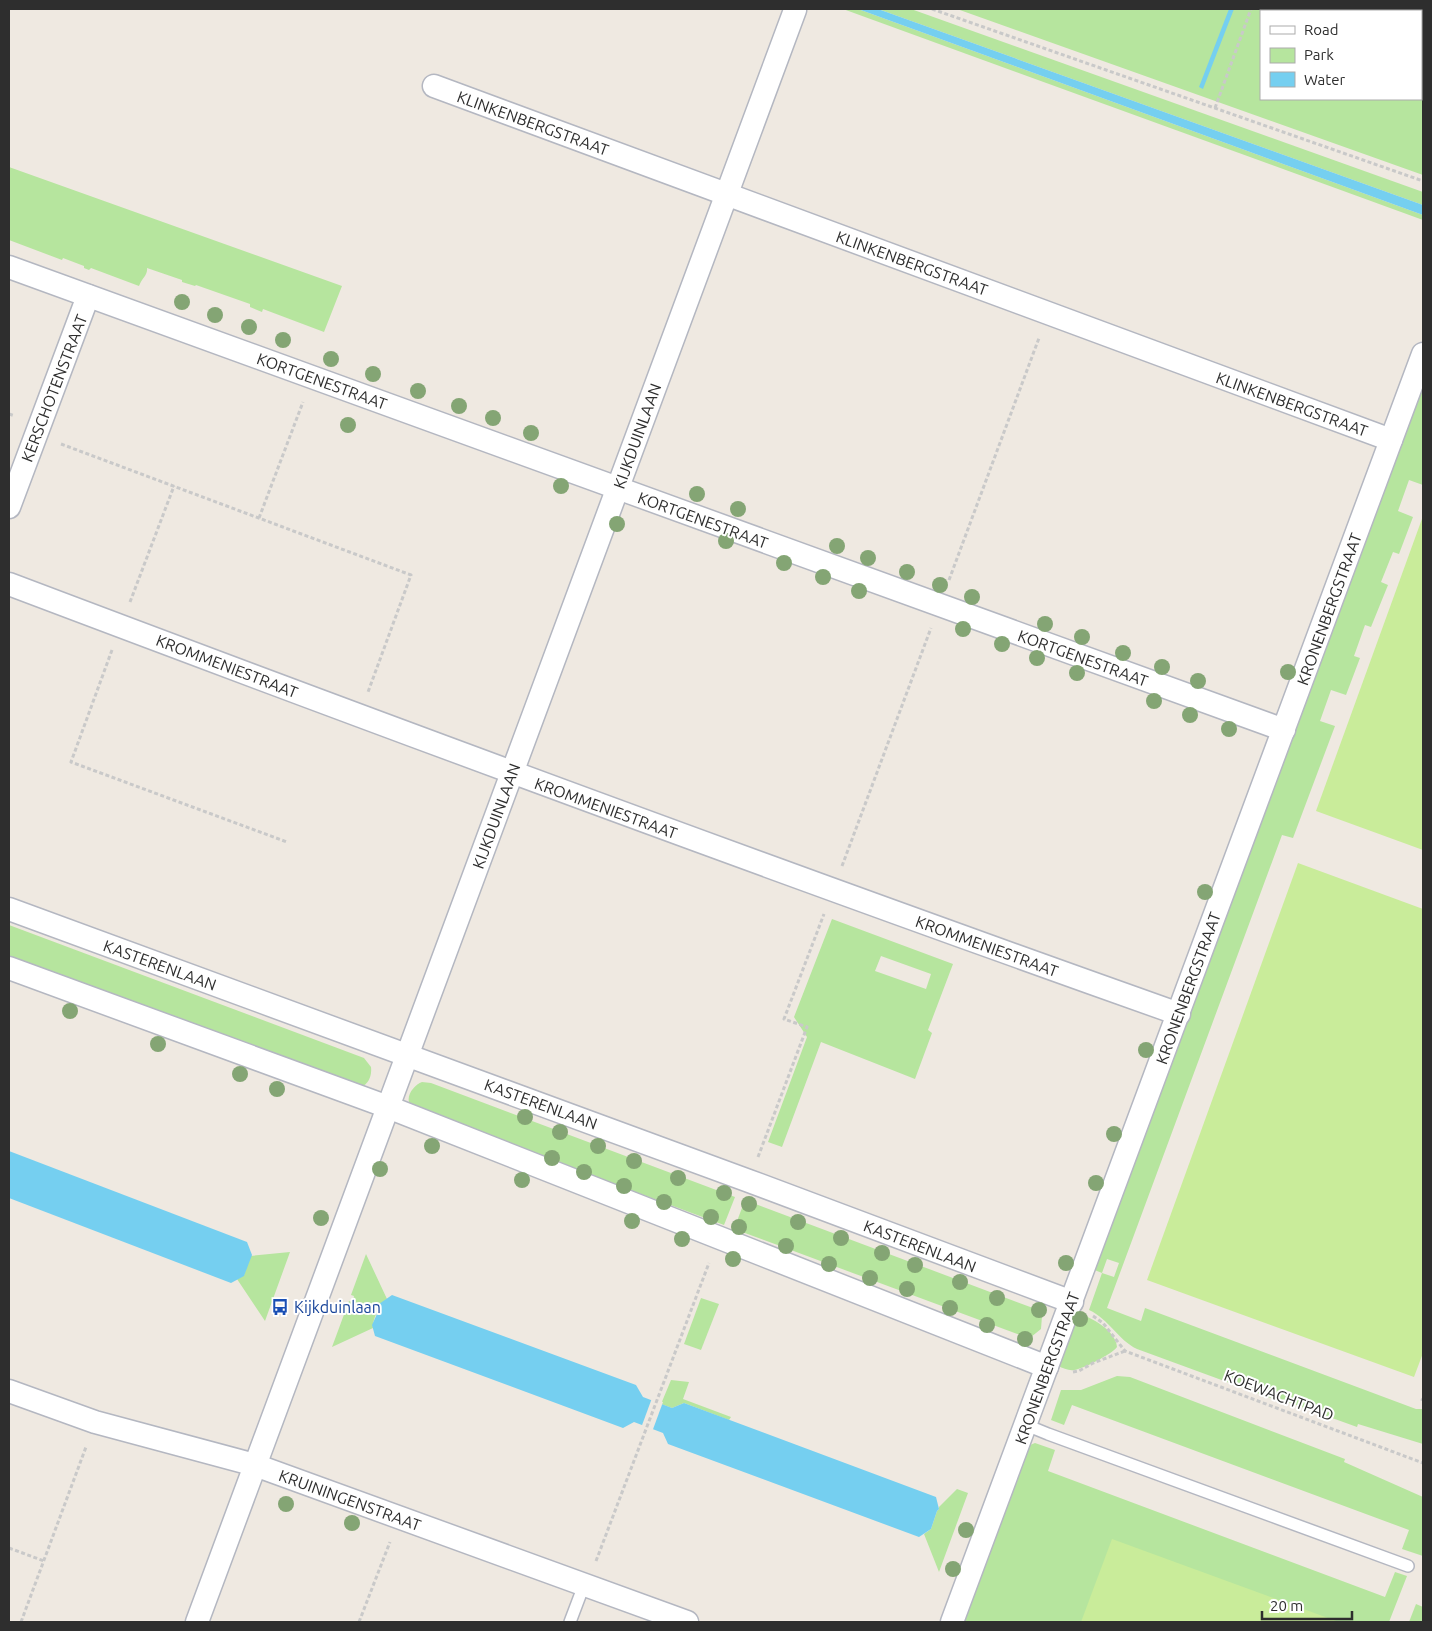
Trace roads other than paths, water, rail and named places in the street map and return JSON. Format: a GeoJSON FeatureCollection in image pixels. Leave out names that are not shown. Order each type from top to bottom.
{"type":"FeatureCollection","features":[{"type":"Feature","properties":{"kind":"street","name":"KIJKDUINLAAN"},"geometry":{"type":"LineString","coordinates":[[197,1622],[795,10]]}},
{"type":"Feature","properties":{"kind":"street","name":"KLINKENBERGSTRAAT"},"geometry":{"type":"LineString","coordinates":[[434,86],[1391,440]]}},
{"type":"Feature","properties":{"kind":"street","name":"KORTGENESTRAAT"},"geometry":{"type":"LineString","coordinates":[[9,267],[1284,730]]}},
{"type":"Feature","properties":{"kind":"street","name":"KERSCHOTENSTRAAT"},"geometry":{"type":"LineString","coordinates":[[9,507],[88,296]]}},
{"type":"Feature","properties":{"kind":"street","name":"KRONENBERGSTRAAT"},"geometry":{"type":"LineString","coordinates":[[952,1622],[1423,354]]}},
{"type":"Feature","properties":{"kind":"street","name":"KROMMENIESTRAAT"},"geometry":{"type":"LineString","coordinates":[[9,584],[832,891],[1178,1014]]}},
{"type":"Feature","properties":{"kind":"street","name":"KASTERENLAAN"},"geometry":{"type":"LineString","coordinates":[[9,909],[1072,1302]]}},
{"type":"Feature","properties":{"kind":"street"},"geometry":{"type":"LineString","coordinates":[[9,968],[388,1107],[1048,1367]]}},
{"type":"Feature","properties":{"kind":"street","name":"KRUININGENSTRAAT"},"geometry":{"type":"LineString","coordinates":[[9,1391],[95,1422],[255,1466],[687,1622]]}},
{"type":"Feature","properties":{"kind":"lane"},"geometry":{"type":"LineString","coordinates":[[1026,1425],[1408,1566]]}},
{"type":"Feature","properties":{"kind":"lane"},"geometry":{"type":"LineString","coordinates":[[570,1622],[584,1584]]}},
{"type":"Feature","properties":{"kind":"water"},"geometry":{"type":"Polygon","coordinates":[[[858,9],[878,9],[1423,205],[1423,215],[858,9]]]}},
{"type":"Feature","properties":{"kind":"water"},"geometry":{"type":"Polygon","coordinates":[[[1229,9],[1234,9],[1203,89],[1199,87],[1229,9]]]}},
{"type":"Feature","properties":{"kind":"water"},"geometry":{"type":"Polygon","coordinates":[[[9,1151],[247,1242],[252,1255],[244,1276],[231,1283],[9,1198],[9,1151]]]}},
{"type":"Feature","properties":{"kind":"water"},"geometry":{"type":"Polygon","coordinates":[[[392,1295],[636,1385],[643,1397],[672,1408],[684,1403],[936,1497],[939,1509],[931,1529],[919,1537],[668,1444],[663,1433],[634,1422],[623,1428],[375,1336],[372,1325],[381,1305],[379,1304],[392,1295]]]}},
{"type":"Feature","properties":{"kind":"place","name":"Kijkduinlaan"},"geometry":{"type":"Point","coordinates":[280,1307]}}]}
